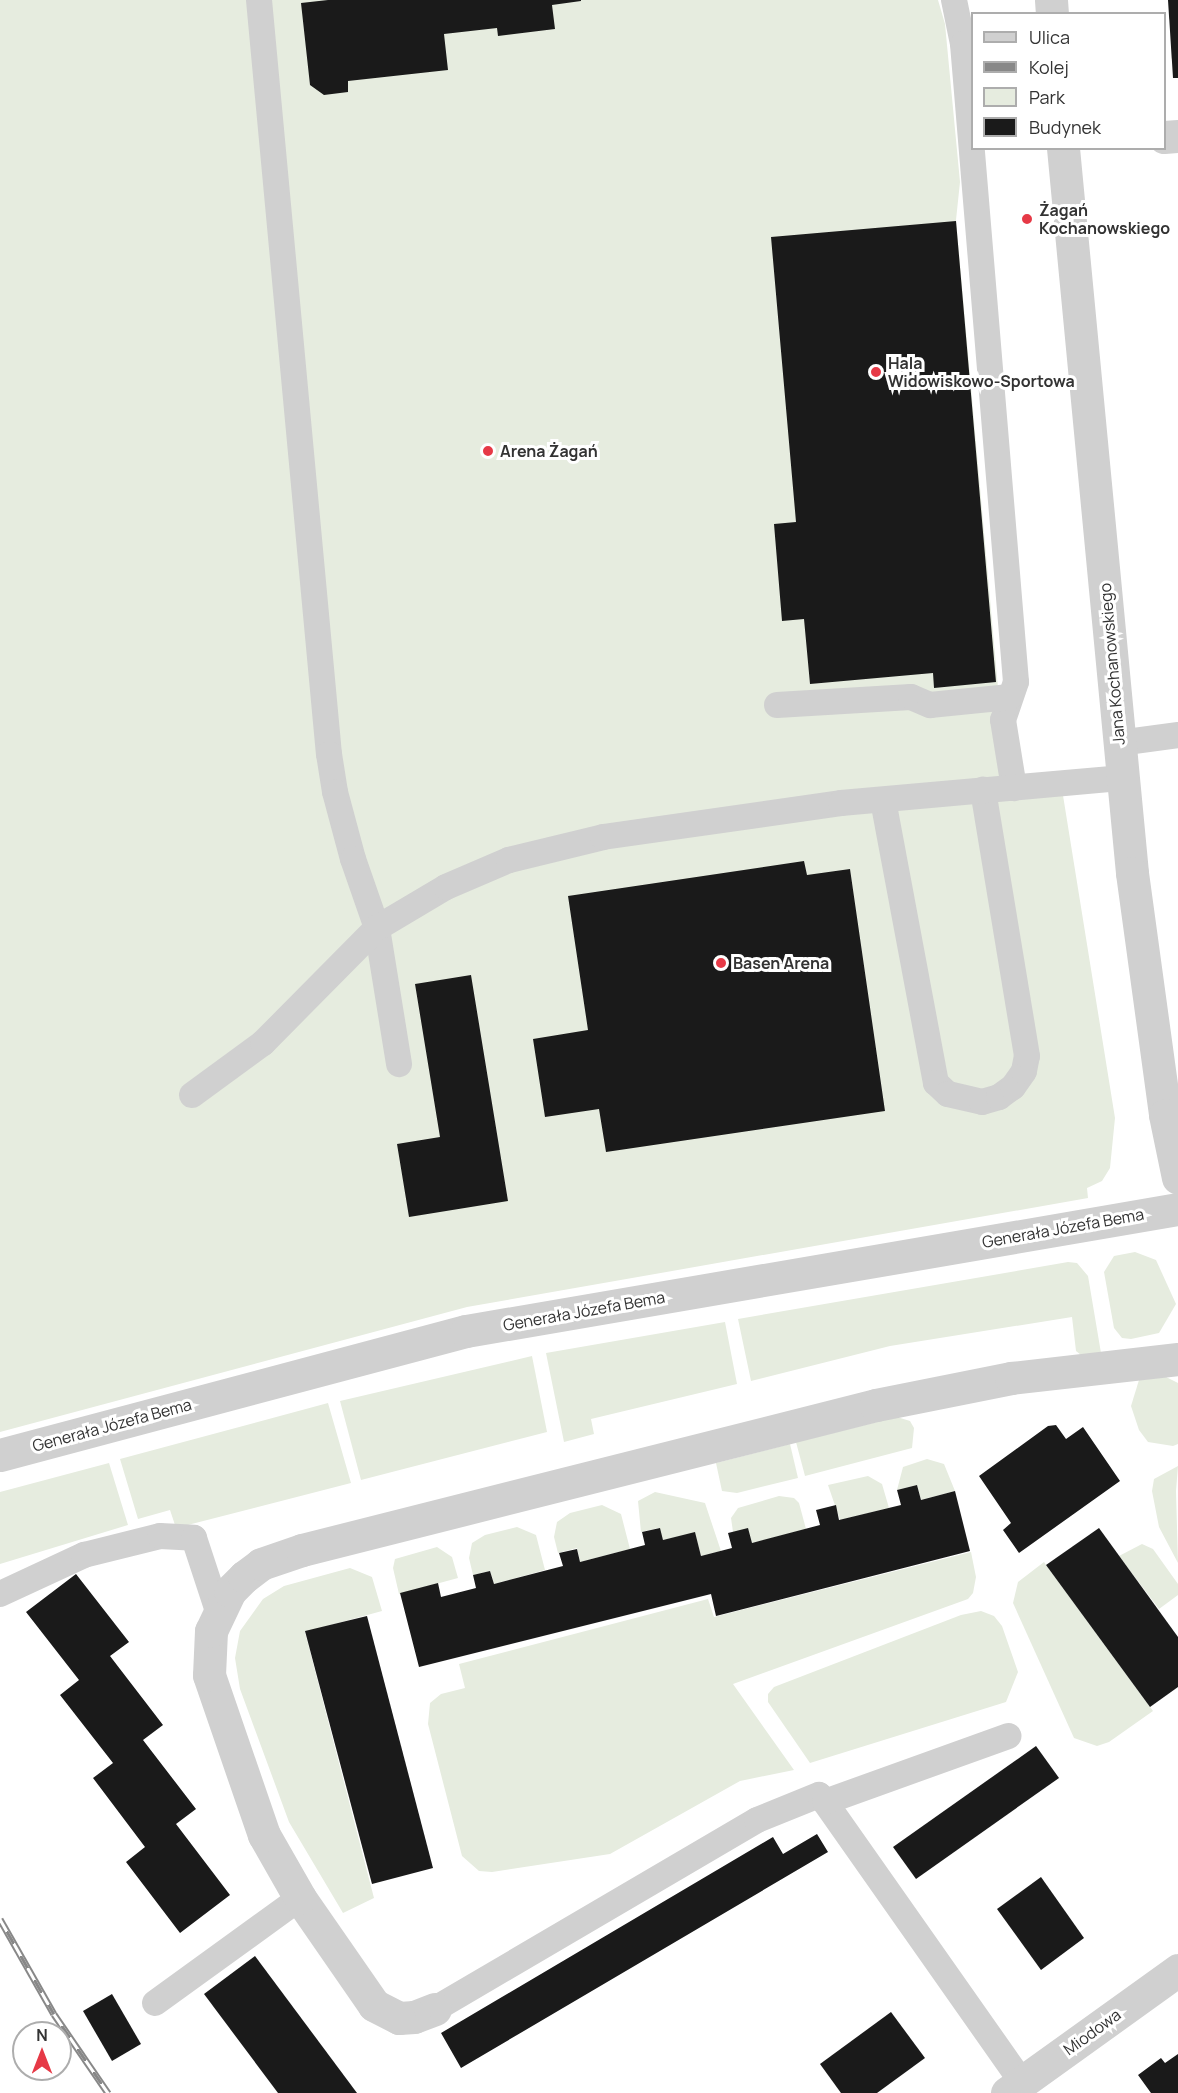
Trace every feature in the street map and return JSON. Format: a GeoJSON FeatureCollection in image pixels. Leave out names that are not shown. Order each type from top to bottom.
{"type":"FeatureCollection","features":[{"type":"Feature","properties":{"kind":"street","name":"Jana Kochanowskiego"},"geometry":{"type":"LineString","coordinates":[[1063,150],[1119,743],[1165,1115],[1178,1178]]}},
{"type":"Feature","properties":{"kind":"street","name":"Generała Józefa Bema"},"geometry":{"type":"LineString","coordinates":[[0,1455],[466,1331],[1178,1209]]}},
{"type":"Feature","properties":{"kind":"street"},"geometry":{"type":"LineString","coordinates":[[435,2009],[414,2017],[399,2018],[374,2005],[300,1898],[254,1811],[215,1697],[208,1651],[218,1611],[244,1576],[261,1564],[302,1550],[917,1395],[1011,1378],[1178,1359]]}},
{"type":"Feature","properties":{"kind":"street","name":"Miodowa"},"geometry":{"type":"LineString","coordinates":[[1015,2087],[1178,1970]]}},
{"type":"Feature","properties":{"kind":"lane"},"geometry":{"type":"LineString","coordinates":[[259,0],[330,754],[335,792],[353,859],[377,928],[399,1064]]}},
{"type":"Feature","properties":{"kind":"lane"},"geometry":{"type":"LineString","coordinates":[[954,0],[963,44],[971,140]]}},
{"type":"Feature","properties":{"kind":"lane"},"geometry":{"type":"LineString","coordinates":[[972,150],[1016,682],[1002,720],[1014,788]]}},
{"type":"Feature","properties":{"kind":"lane"},"geometry":{"type":"LineString","coordinates":[[777,705],[911,697],[930,705],[1010,697]]}},
{"type":"Feature","properties":{"kind":"lane"},"geometry":{"type":"LineString","coordinates":[[1119,743],[1178,735]]}},
{"type":"Feature","properties":{"kind":"lane"},"geometry":{"type":"LineString","coordinates":[[192,1095],[263,1044],[377,928],[446,887],[537,852],[603,837],[884,800],[1123,778]]}},
{"type":"Feature","properties":{"kind":"lane"},"geometry":{"type":"LineString","coordinates":[[884,800],[936,1083],[948,1094],[982,1102],[999,1098],[1013,1087],[1024,1071],[1027,1056],[984,790]]}},
{"type":"Feature","properties":{"kind":"lane"},"geometry":{"type":"LineString","coordinates":[[0,1594],[84,1555],[160,1536],[194,1538],[218,1611]]}},
{"type":"Feature","properties":{"kind":"lane"},"geometry":{"type":"LineString","coordinates":[[825,1802],[1008,1736]]}},
{"type":"Feature","properties":{"kind":"lane"},"geometry":{"type":"LineString","coordinates":[[435,2009],[756,1820],[819,1795],[1015,2087]]}},
{"type":"Feature","properties":{"kind":"lane"},"geometry":{"type":"LineString","coordinates":[[155,2003],[300,1898]]}},
{"type":"Feature","properties":{"kind":"green space","name":"Arena Żagań"},"geometry":{"type":"Polygon","coordinates":[[[0,0],[938,0],[945,24],[960,182],[956,220],[1007,788],[1061,783],[1115,1118],[1110,1168],[1102,1181],[1087,1188],[1088,1198],[467,1307],[0,1432],[0,0]]]}},
{"type":"Feature","properties":{"kind":"green space"},"geometry":{"type":"Polygon","coordinates":[[[1135,1252],[1156,1260],[1176,1304],[1159,1333],[1131,1339],[1122,1338],[1114,1328],[1104,1272],[1114,1256],[1135,1252]]]}},
{"type":"Feature","properties":{"kind":"green space"},"geometry":{"type":"Polygon","coordinates":[[[1068,1262],[1077,1263],[1088,1276],[1101,1353],[1081,1355],[1076,1351],[1072,1317],[890,1346],[751,1381],[738,1319],[1068,1262]]]}},
{"type":"Feature","properties":{"kind":"green space"},"geometry":{"type":"Polygon","coordinates":[[[725,1322],[737,1384],[591,1419],[594,1434],[564,1442],[546,1353],[725,1322]]]}},
{"type":"Feature","properties":{"kind":"green space"},"geometry":{"type":"Polygon","coordinates":[[[532,1356],[547,1432],[361,1480],[340,1401],[532,1356]]]}},
{"type":"Feature","properties":{"kind":"green space"},"geometry":{"type":"Polygon","coordinates":[[[1166,1377],[1178,1383],[1178,1444],[1173,1446],[1148,1442],[1139,1430],[1131,1406],[1139,1380],[1166,1377]]]}},
{"type":"Feature","properties":{"kind":"green space"},"geometry":{"type":"Polygon","coordinates":[[[328,1403],[351,1483],[176,1528],[170,1510],[138,1519],[120,1459],[328,1403]]]}},
{"type":"Feature","properties":{"kind":"green space"},"geometry":{"type":"Polygon","coordinates":[[[897,1417],[910,1421],[914,1428],[912,1448],[805,1476],[796,1442],[897,1417]]]}},
{"type":"Feature","properties":{"kind":"green space"},"geometry":{"type":"Polygon","coordinates":[[[790,1444],[798,1478],[737,1493],[722,1491],[716,1463],[790,1444]]]}},
{"type":"Feature","properties":{"kind":"green space"},"geometry":{"type":"Polygon","coordinates":[[[927,1459],[944,1464],[955,1491],[921,1500],[917,1485],[897,1490],[903,1467],[927,1459]]]}},
{"type":"Feature","properties":{"kind":"green space"},"geometry":{"type":"Polygon","coordinates":[[[109,1463],[128,1525],[0,1564],[0,1492],[109,1463]]]}},
{"type":"Feature","properties":{"kind":"green space"},"geometry":{"type":"Polygon","coordinates":[[[1178,1466],[1176,1491],[1178,1563],[1159,1527],[1152,1491],[1154,1479],[1178,1466]]]}},
{"type":"Feature","properties":{"kind":"green space"},"geometry":{"type":"Polygon","coordinates":[[[868,1476],[882,1484],[889,1508],[840,1520],[828,1485],[868,1476]]]}},
{"type":"Feature","properties":{"kind":"green space"},"geometry":{"type":"Polygon","coordinates":[[[655,1492],[705,1503],[721,1551],[701,1556],[695,1533],[663,1540],[659,1528],[641,1532],[638,1501],[655,1492]]]}},
{"type":"Feature","properties":{"kind":"green space"},"geometry":{"type":"Polygon","coordinates":[[[779,1496],[794,1498],[799,1503],[806,1529],[752,1543],[733,1532],[731,1518],[738,1508],[779,1496]]]}},
{"type":"Feature","properties":{"kind":"green space"},"geometry":{"type":"Polygon","coordinates":[[[602,1505],[621,1514],[630,1549],[580,1562],[577,1548],[558,1553],[554,1537],[557,1522],[570,1513],[602,1505]]]}},
{"type":"Feature","properties":{"kind":"green space"},"geometry":{"type":"Polygon","coordinates":[[[517,1527],[536,1535],[545,1570],[494,1584],[490,1571],[473,1575],[469,1558],[472,1543],[485,1535],[517,1527]]]}},
{"type":"Feature","properties":{"kind":"green space"},"geometry":{"type":"Polygon","coordinates":[[[1142,1544],[1153,1549],[1178,1584],[1178,1595],[1159,1609],[1119,1556],[1142,1544]]]}},
{"type":"Feature","properties":{"kind":"green space"},"geometry":{"type":"Polygon","coordinates":[[[437,1547],[452,1557],[458,1578],[399,1594],[393,1568],[395,1559],[437,1547]]]}},
{"type":"Feature","properties":{"kind":"green space"},"geometry":{"type":"Polygon","coordinates":[[[971,1552],[976,1577],[973,1593],[968,1599],[733,1684],[794,1770],[740,1781],[610,1854],[492,1872],[479,1871],[462,1856],[428,1724],[430,1703],[441,1694],[465,1688],[459,1664],[708,1599],[714,1617],[971,1552]]]}},
{"type":"Feature","properties":{"kind":"green space"},"geometry":{"type":"Polygon","coordinates":[[[1044,1562],[1153,1711],[1109,1742],[1097,1746],[1074,1738],[1013,1603],[1018,1582],[1044,1562]]]}},
{"type":"Feature","properties":{"kind":"green space"},"geometry":{"type":"Polygon","coordinates":[[[350,1568],[372,1577],[382,1611],[305,1632],[374,1898],[343,1913],[289,1822],[240,1689],[235,1658],[240,1631],[263,1599],[284,1586],[350,1568]]]}},
{"type":"Feature","properties":{"kind":"green space"},"geometry":{"type":"Polygon","coordinates":[[[981,1611],[994,1616],[1002,1626],[1018,1672],[1006,1702],[810,1763],[768,1702],[768,1694],[774,1687],[961,1615],[981,1611]]]}},
{"type":"Feature","properties":{"kind":"building"},"geometry":{"type":"Polygon","coordinates":[[[328,0],[581,1],[552,5],[555,29],[498,36],[497,28],[444,34],[448,70],[348,81],[348,92],[324,95],[310,85],[301,3],[328,0]]]}},
{"type":"Feature","properties":{"kind":"building"},"geometry":{"type":"Polygon","coordinates":[[[1168,0],[1178,0],[1178,78],[1173,78],[1168,0]]]}},
{"type":"Feature","properties":{"kind":"building","name":"Hala Widowiskowo-Sportowa"},"geometry":{"type":"Polygon","coordinates":[[[956,221],[996,682],[934,688],[933,673],[810,684],[804,619],[782,621],[774,524],[796,522],[771,237],[956,221]]]}},
{"type":"Feature","properties":{"kind":"building","name":"Basen Arena"},"geometry":{"type":"Polygon","coordinates":[[[804,861],[807,875],[850,869],[885,1111],[606,1152],[599,1109],[545,1117],[533,1039],[588,1030],[568,896],[804,861]]]}},
{"type":"Feature","properties":{"kind":"building"},"geometry":{"type":"Polygon","coordinates":[[[471,975],[508,1201],[409,1217],[397,1144],[440,1137],[415,984],[471,975]]]}},
{"type":"Feature","properties":{"kind":"building"},"geometry":{"type":"Polygon","coordinates":[[[1056,1425],[1066,1439],[1083,1427],[1120,1481],[1019,1553],[1003,1530],[1011,1523],[979,1476],[1048,1426],[1056,1425]]]}},
{"type":"Feature","properties":{"kind":"building"},"geometry":{"type":"Polygon","coordinates":[[[917,1485],[921,1500],[955,1491],[970,1551],[716,1616],[711,1594],[419,1667],[400,1593],[438,1583],[441,1597],[476,1588],[473,1575],[490,1571],[494,1584],[563,1566],[559,1553],[577,1549],[580,1562],[645,1545],[642,1532],[660,1528],[663,1540],[695,1532],[701,1556],[732,1548],[728,1533],[748,1528],[752,1543],[820,1525],[816,1510],[836,1505],[839,1520],[901,1505],[897,1490],[917,1485]]]}},
{"type":"Feature","properties":{"kind":"building"},"geometry":{"type":"Polygon","coordinates":[[[1099,1528],[1178,1637],[1178,1687],[1150,1707],[1046,1565],[1099,1528]]]}},
{"type":"Feature","properties":{"kind":"building"},"geometry":{"type":"Polygon","coordinates":[[[76,1574],[129,1642],[110,1656],[163,1725],[143,1740],[196,1809],[176,1824],[230,1895],[180,1933],[126,1862],[145,1847],[93,1778],[113,1763],[60,1695],[79,1680],[26,1612],[76,1574]]]}},
{"type":"Feature","properties":{"kind":"building"},"geometry":{"type":"Polygon","coordinates":[[[367,1616],[433,1868],[372,1884],[305,1631],[367,1616]]]}},
{"type":"Feature","properties":{"kind":"building"},"geometry":{"type":"Polygon","coordinates":[[[1036,1746],[1059,1778],[916,1879],[893,1847],[1036,1746]]]}},
{"type":"Feature","properties":{"kind":"building"},"geometry":{"type":"Polygon","coordinates":[[[817,1834],[828,1852],[461,2068],[441,2033],[773,1837],[783,1854],[817,1834]]]}},
{"type":"Feature","properties":{"kind":"building"},"geometry":{"type":"Polygon","coordinates":[[[1041,1877],[1084,1938],[1041,1970],[997,1909],[1041,1877]]]}},
{"type":"Feature","properties":{"kind":"building"},"geometry":{"type":"Polygon","coordinates":[[[255,1956],[357,2093],[278,2093],[204,1994],[255,1956]]]}},
{"type":"Feature","properties":{"kind":"building"},"geometry":{"type":"Polygon","coordinates":[[[112,1994],[141,2044],[112,2061],[83,2011],[112,1994]]]}},
{"type":"Feature","properties":{"kind":"building"},"geometry":{"type":"Polygon","coordinates":[[[891,2012],[925,2058],[877,2093],[841,2093],[820,2064],[891,2012]]]}},
{"type":"Feature","properties":{"kind":"building"},"geometry":{"type":"Polygon","coordinates":[[[1178,2054],[1178,2093],[1151,2093],[1138,2075],[1161,2058],[1165,2063],[1178,2054]]]}},
{"type":"Feature","properties":{"kind":"railway"},"geometry":{"type":"LineString","coordinates":[[0,1919],[54,2014],[108,2093]]}},
{"type":"Feature","properties":{"kind":"place","name":"Żagań Kochanowskiego"},"geometry":{"type":"Point","coordinates":[1027,219]}},
{"type":"Feature","properties":{"kind":"place","name":"Hala Widowiskowo-Sportowa"},"geometry":{"type":"Point","coordinates":[876,372]}},
{"type":"Feature","properties":{"kind":"place","name":"Arena Żagań"},"geometry":{"type":"Point","coordinates":[488,451]}},
{"type":"Feature","properties":{"kind":"place","name":"Basen Arena"},"geometry":{"type":"Point","coordinates":[721,963]}}]}
